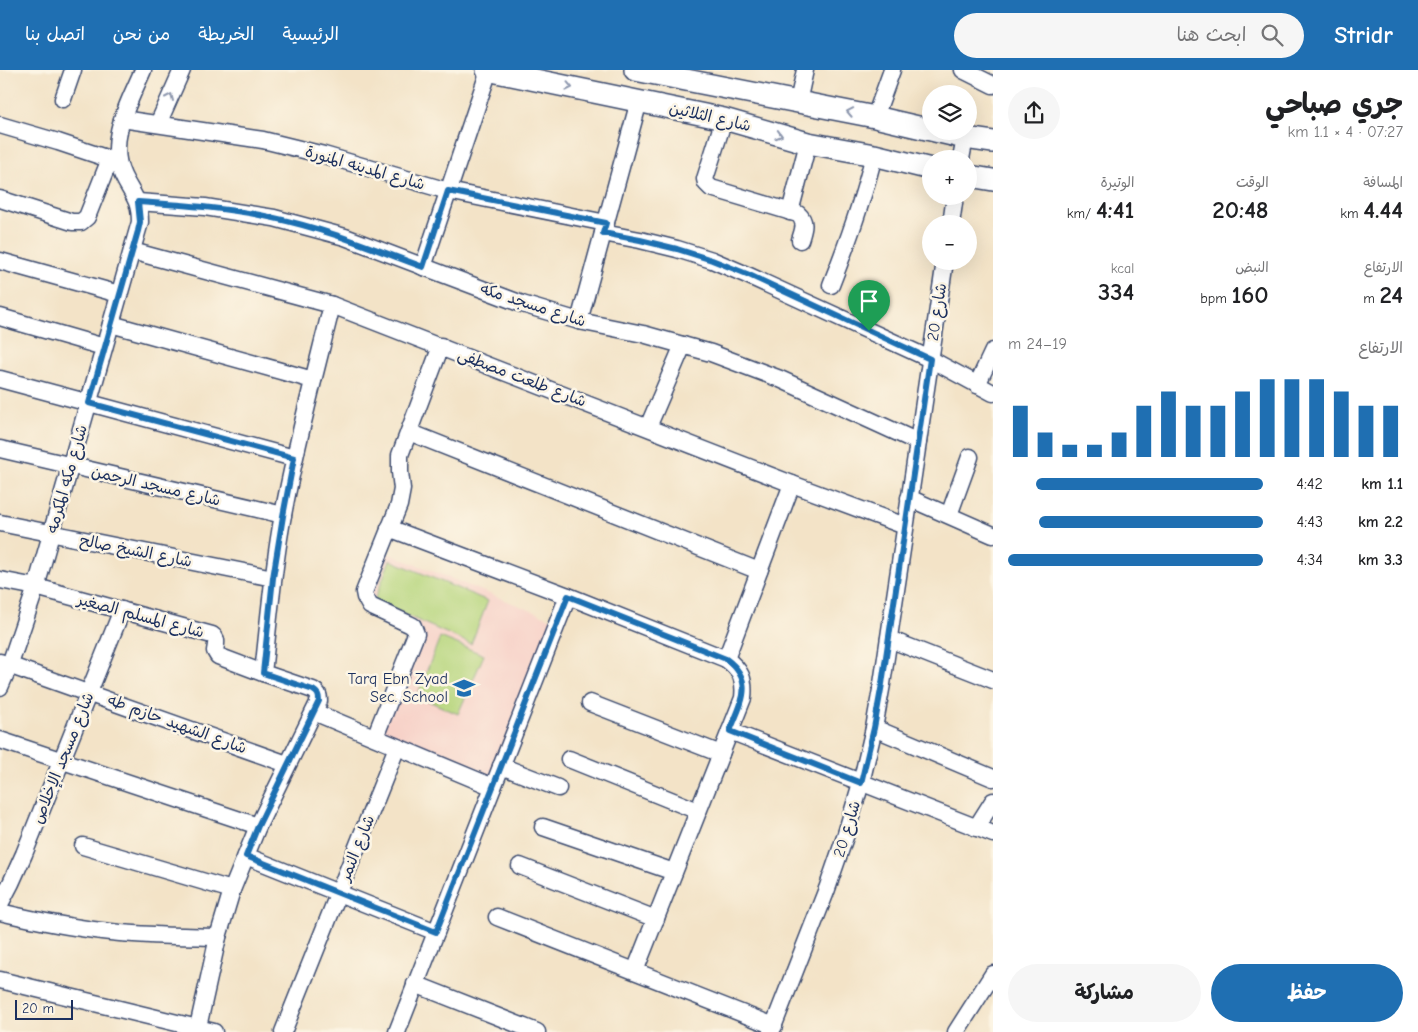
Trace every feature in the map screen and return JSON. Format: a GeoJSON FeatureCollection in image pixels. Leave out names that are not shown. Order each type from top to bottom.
{"type":"FeatureCollection","features":[{"type":"Feature","properties":{"kind":"street"},"geometry":{"type":"LineString","coordinates":[[63,99],[73,70]]}},
{"type":"Feature","properties":{"kind":"street","name":"شارع مكه المكرمه"},"geometry":{"type":"LineString","coordinates":[[0,687],[5,663],[36,587],[52,535],[140,222],[138,202],[114,160],[122,119],[143,70]]}},
{"type":"Feature","properties":{"kind":"street"},"geometry":{"type":"LineString","coordinates":[[158,124],[182,70]]}},
{"type":"Feature","properties":{"kind":"street"},"geometry":{"type":"LineString","coordinates":[[423,267],[488,70]]}},
{"type":"Feature","properties":{"kind":"street","name":"شارع الثلاثين"},"geometry":{"type":"LineString","coordinates":[[488,70],[724,119],[808,143],[922,166]]}},
{"type":"Feature","properties":{"kind":"street"},"geometry":{"type":"LineString","coordinates":[[798,102],[805,70]]}},
{"type":"Feature","properties":{"kind":"street"},"geometry":{"type":"LineString","coordinates":[[876,117],[892,70]]}},
{"type":"Feature","properties":{"kind":"street"},"geometry":{"type":"LineString","coordinates":[[963,70],[993,85]]}},
{"type":"Feature","properties":{"kind":"street"},"geometry":{"type":"LineString","coordinates":[[579,321],[639,101],[641,71]]}},
{"type":"Feature","properties":{"kind":"street","name":"شارع الثلاثين"},"geometry":{"type":"LineString","coordinates":[[641,71],[669,73],[922,128]]}},
{"type":"Feature","properties":{"kind":"street","name":"شارع المدينه المنورة"},"geometry":{"type":"LineString","coordinates":[[122,119],[272,142],[448,191],[605,228],[712,260],[747,274],[930,359],[993,394]]}},
{"type":"Feature","properties":{"kind":"street"},"geometry":{"type":"LineString","coordinates":[[724,119],[704,179],[706,183],[711,188],[798,214],[804,222],[800,240]]}},
{"type":"Feature","properties":{"kind":"street"},"geometry":{"type":"LineString","coordinates":[[0,125],[114,160],[88,217],[81,222],[72,222],[0,199]]}},
{"type":"Feature","properties":{"kind":"street"},"geometry":{"type":"LineString","coordinates":[[950,140],[963,148],[993,142]]}},
{"type":"Feature","properties":{"kind":"street"},"geometry":{"type":"LineString","coordinates":[[790,212],[808,143]]}},
{"type":"Feature","properties":{"kind":"street"},"geometry":{"type":"LineString","coordinates":[[831,285],[864,196],[874,156]]}},
{"type":"Feature","properties":{"kind":"street"},"geometry":{"type":"LineString","coordinates":[[977,177],[993,180]]}},
{"type":"Feature","properties":{"kind":"street","name":"شارع مسجد مكه"},"geometry":{"type":"LineString","coordinates":[[138,202],[205,207],[274,218],[345,237],[522,304],[579,321],[643,334],[711,353],[780,379],[918,442]]}},
{"type":"Feature","properties":{"kind":"street","name":"شارع طلعت مصطفى"},"geometry":{"type":"LineString","coordinates":[[132,251],[332,304],[792,484],[905,526]]}},
{"type":"Feature","properties":{"kind":"street"},"geometry":{"type":"LineString","coordinates":[[0,261],[119,294]]}},
{"type":"Feature","properties":{"kind":"street","name":"شارع 20"},"geometry":{"type":"LineString","coordinates":[[772,1029],[827,889],[845,837],[861,783],[874,728],[944,270]]}},
{"type":"Feature","properties":{"kind":"street"},"geometry":{"type":"LineString","coordinates":[[198,1027],[218,937],[232,890],[258,826],[319,701],[317,692],[263,673],[273,578],[283,516],[294,458],[332,304]]}},
{"type":"Feature","properties":{"kind":"street"},"geometry":{"type":"LineString","coordinates":[[0,317],[104,347]]}},
{"type":"Feature","properties":{"kind":"street"},"geometry":{"type":"LineString","coordinates":[[111,324],[313,380]]}},
{"type":"Feature","properties":{"kind":"street"},"geometry":{"type":"LineString","coordinates":[[648,427],[683,345]]}},
{"type":"Feature","properties":{"kind":"street"},"geometry":{"type":"LineString","coordinates":[[375,738],[416,634],[412,626],[370,606],[364,592],[401,498],[400,454],[441,346]]}},
{"type":"Feature","properties":{"kind":"street"},"geometry":{"type":"LineString","coordinates":[[977,385],[993,351]]}},
{"type":"Feature","properties":{"kind":"street"},"geometry":{"type":"LineString","coordinates":[[0,379],[294,458]]}},
{"type":"Feature","properties":{"kind":"street"},"geometry":{"type":"LineString","coordinates":[[409,432],[759,571]]}},
{"type":"Feature","properties":{"kind":"street","name":"شارع مسجد الرحمن"},"geometry":{"type":"LineString","coordinates":[[0,449],[283,516]]}},
{"type":"Feature","properties":{"kind":"street"},"geometry":{"type":"LineString","coordinates":[[949,515],[970,457]]}},
{"type":"Feature","properties":{"kind":"street"},"geometry":{"type":"LineString","coordinates":[[726,659],[792,484]]}},
{"type":"Feature","properties":{"kind":"street"},"geometry":{"type":"LineString","coordinates":[[909,498],[993,535]]}},
{"type":"Feature","properties":{"kind":"street","name":"شارع الشيخ صالح"},"geometry":{"type":"LineString","coordinates":[[0,523],[273,578]]}},
{"type":"Feature","properties":{"kind":"street"},"geometry":{"type":"LineString","coordinates":[[390,528],[726,659],[735,666],[742,676],[743,698],[635,971]]}},
{"type":"Feature","properties":{"kind":"street","name":"شارع المسلم الصغير"},"geometry":{"type":"LineString","coordinates":[[0,580],[36,587],[212,635],[217,642],[215,651],[218,656],[263,673]]}},
{"type":"Feature","properties":{"kind":"street"},"geometry":{"type":"LineString","coordinates":[[397,1032],[568,596]]}},
{"type":"Feature","properties":{"kind":"street","name":"شارع مسجد الإخلاص"},"geometry":{"type":"LineString","coordinates":[[0,904],[24,854],[122,610]]}},
{"type":"Feature","properties":{"kind":"street"},"geometry":{"type":"LineString","coordinates":[[888,639],[993,680]]}},
{"type":"Feature","properties":{"kind":"street","name":"شارع الشهيد حازم طه"},"geometry":{"type":"LineString","coordinates":[[5,663],[287,764]]}},
{"type":"Feature","properties":{"kind":"street"},"geometry":{"type":"LineString","coordinates":[[590,703],[720,754]]}},
{"type":"Feature","properties":{"kind":"street"},"geometry":{"type":"LineString","coordinates":[[314,712],[493,787]]}},
{"type":"Feature","properties":{"kind":"street"},"geometry":{"type":"LineString","coordinates":[[874,728],[993,778]]}},
{"type":"Feature","properties":{"kind":"street"},"geometry":{"type":"LineString","coordinates":[[730,731],[993,834]]}},
{"type":"Feature","properties":{"kind":"street"},"geometry":{"type":"LineString","coordinates":[[0,740],[258,826]]}},
{"type":"Feature","properties":{"kind":"street","name":"شارع النمر"},"geometry":{"type":"LineString","coordinates":[[283,1032],[397,747]]}},
{"type":"Feature","properties":{"kind":"street"},"geometry":{"type":"LineString","coordinates":[[569,759],[698,812]]}},
{"type":"Feature","properties":{"kind":"street"},"geometry":{"type":"LineString","coordinates":[[501,766],[558,788]]}},
{"type":"Feature","properties":{"kind":"street"},"geometry":{"type":"LineString","coordinates":[[976,828],[993,801]]}},
{"type":"Feature","properties":{"kind":"street"},"geometry":{"type":"LineString","coordinates":[[544,827],[674,872]]}},
{"type":"Feature","properties":{"kind":"street"},"geometry":{"type":"LineString","coordinates":[[83,846],[232,890]]}},
{"type":"Feature","properties":{"kind":"street"},"geometry":{"type":"LineString","coordinates":[[246,856],[436,932]]}},
{"type":"Feature","properties":{"kind":"street"},"geometry":{"type":"LineString","coordinates":[[520,866],[656,919]]}},
{"type":"Feature","properties":{"kind":"street"},"geometry":{"type":"LineString","coordinates":[[0,912],[50,923],[104,931],[159,936],[218,937]]}},
{"type":"Feature","properties":{"kind":"street"},"geometry":{"type":"LineString","coordinates":[[497,917],[635,971],[772,1029]]}},
{"type":"Feature","properties":{"kind":"street"},"geometry":{"type":"LineString","coordinates":[[956,1032],[993,974]]}},
{"type":"Feature","properties":{"kind":"street"},"geometry":{"type":"LineString","coordinates":[[0,980],[214,1032]]}},
{"type":"Feature","properties":{"kind":"street"},"geometry":{"type":"LineString","coordinates":[[415,984],[537,1032]]}},
{"type":"Feature","properties":{"kind":"shaded area","name":"Tarq Ebn Zyad Sec. School"},"geometry":{"type":"Polygon","coordinates":[[[382,551],[557,621],[493,786],[377,737],[417,639],[367,599],[382,551]]]}},
{"type":"Feature","properties":{"kind":"green space"},"geometry":{"type":"Polygon","coordinates":[[[390,560],[488,601],[471,644],[374,601],[390,560]]]}},
{"type":"Feature","properties":{"kind":"green space"},"geometry":{"type":"Polygon","coordinates":[[[440,637],[484,655],[458,714],[417,696],[440,637]]]}},
{"type":"Feature","properties":{"kind":"place","name":"Tarq Ebn Zyad Sec. School"},"geometry":{"type":"Point","coordinates":[464,688]}},
{"type":"Feature","properties":{"kind":"route"},"geometry":{"type":"LineString","coordinates":[[448,191],[606,223],[603,233],[677,249],[712,260],[747,274],[869,331],[930,359],[882,684],[861,783],[730,731],[743,698],[744,687],[742,676],[735,666],[726,659],[568,596],[436,932],[246,856],[287,764],[319,701],[317,692],[313,690],[263,673],[273,578],[294,458],[89,403],[138,231],[140,212],[138,202],[205,207],[274,218],[345,237],[423,267],[448,191]]}}]}
